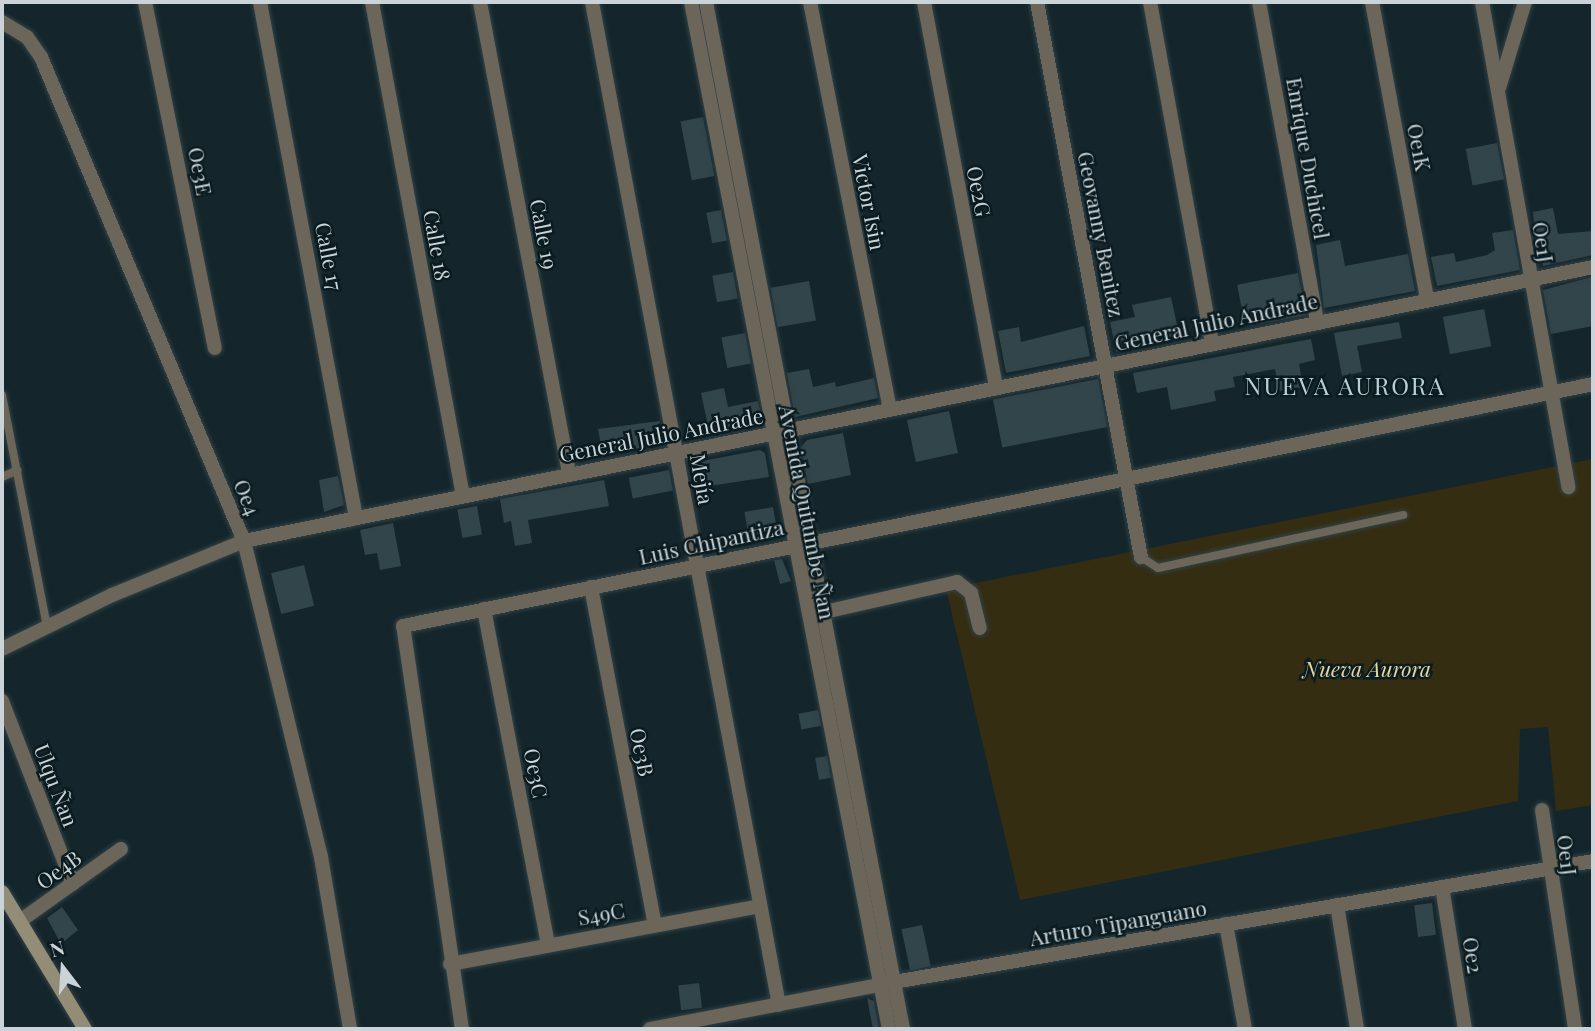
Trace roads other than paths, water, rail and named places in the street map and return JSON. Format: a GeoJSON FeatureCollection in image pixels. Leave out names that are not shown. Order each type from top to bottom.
{"type":"FeatureCollection","features":[{"type":"Feature","properties":{"kind":"main road"},"geometry":{"type":"LineString","coordinates":[[2,892],[85,1029]]}},
{"type":"Feature","properties":{"kind":"street","name":"Oe3E"},"geometry":{"type":"LineString","coordinates":[[145,2],[215,348]]}},
{"type":"Feature","properties":{"kind":"street","name":"Calle 17"},"geometry":{"type":"LineString","coordinates":[[260,2],[356,518]]}},
{"type":"Feature","properties":{"kind":"street","name":"Calle 18"},"geometry":{"type":"LineString","coordinates":[[372,2],[463,496]]}},
{"type":"Feature","properties":{"kind":"street","name":"Calle 19"},"geometry":{"type":"LineString","coordinates":[[480,2],[569,474]]}},
{"type":"Feature","properties":{"kind":"street","name":"Mejía"},"geometry":{"type":"LineString","coordinates":[[592,2],[779,1005]]}},
{"type":"Feature","properties":{"kind":"street","name":"Avenida Quitumbe Ñan"},"geometry":{"type":"LineString","coordinates":[[691,2],[806,616],[887,984],[903,1029]]}},
{"type":"Feature","properties":{"kind":"street","name":"Avenida Quitumbe Ñan"},"geometry":{"type":"LineString","coordinates":[[706,2],[822,612],[887,984],[888,1029]]}},
{"type":"Feature","properties":{"kind":"street","name":"Victor Isin"},"geometry":{"type":"LineString","coordinates":[[810,2],[890,409]]}},
{"type":"Feature","properties":{"kind":"street","name":"Oe2G"},"geometry":{"type":"LineString","coordinates":[[924,2],[996,388]]}},
{"type":"Feature","properties":{"kind":"street","name":"Geovanny Benitez"},"geometry":{"type":"LineString","coordinates":[[1037,2],[1141,557]]}},
{"type":"Feature","properties":{"kind":"street"},"geometry":{"type":"LineString","coordinates":[[1150,2],[1212,344]]}},
{"type":"Feature","properties":{"kind":"street","name":"Enrique Duchicel"},"geometry":{"type":"LineString","coordinates":[[1259,2],[1317,322]]}},
{"type":"Feature","properties":{"kind":"street","name":"Oe1K"},"geometry":{"type":"LineString","coordinates":[[1371,2],[1427,300]]}},
{"type":"Feature","properties":{"kind":"street","name":"Oe1J"},"geometry":{"type":"LineString","coordinates":[[1482,2],[1529,281],[1568,488]]}},
{"type":"Feature","properties":{"kind":"street"},"geometry":{"type":"LineString","coordinates":[[1498,90],[1525,2]]}},
{"type":"Feature","properties":{"kind":"street","name":"Oe4"},"geometry":{"type":"LineString","coordinates":[[2,22],[27,37],[41,57],[244,541],[321,857],[349,1029]]}},
{"type":"Feature","properties":{"kind":"street","name":"General Julio Andrade"},"geometry":{"type":"LineString","coordinates":[[2,649],[244,541],[1593,267]]}},
{"type":"Feature","properties":{"kind":"street","name":"Luis Chipantiza"},"geometry":{"type":"LineString","coordinates":[[462,1029],[401,635],[403,626],[411,622],[1593,384]]}},
{"type":"Feature","properties":{"kind":"street"},"geometry":{"type":"LineString","coordinates":[[806,616],[957,582],[971,593],[980,628]]}},
{"type":"Feature","properties":{"kind":"street","name":"Oe3B"},"geometry":{"type":"LineString","coordinates":[[591,587],[655,925]]}},
{"type":"Feature","properties":{"kind":"street","name":"Oe3C"},"geometry":{"type":"LineString","coordinates":[[484,609],[548,944]]}},
{"type":"Feature","properties":{"kind":"street","name":"Ulqu Ñan"},"geometry":{"type":"LineString","coordinates":[[2,701],[74,884]]}},
{"type":"Feature","properties":{"kind":"street","name":"Oe1J"},"geometry":{"type":"LineString","coordinates":[[1542,810],[1548,869],[1575,1029]]}},
{"type":"Feature","properties":{"kind":"street","name":"Oe4B"},"geometry":{"type":"LineString","coordinates":[[20,921],[121,849]]}},
{"type":"Feature","properties":{"kind":"street","name":"Arturo Tipanguano"},"geometry":{"type":"LineString","coordinates":[[650,1029],[688,1026],[887,984],[1593,861]]}},
{"type":"Feature","properties":{"kind":"street","name":"Oe2"},"geometry":{"type":"LineString","coordinates":[[1442,887],[1465,1029]]}},
{"type":"Feature","properties":{"kind":"street"},"geometry":{"type":"LineString","coordinates":[[1337,905],[1357,1029]]}},
{"type":"Feature","properties":{"kind":"street","name":"S49C"},"geometry":{"type":"LineString","coordinates":[[450,964],[760,906]]}},
{"type":"Feature","properties":{"kind":"street"},"geometry":{"type":"LineString","coordinates":[[1226,924],[1245,1029]]}},
{"type":"Feature","properties":{"kind":"lane"},"geometry":{"type":"LineString","coordinates":[[2,395],[47,627]]}},
{"type":"Feature","properties":{"kind":"lane"},"geometry":{"type":"LineString","coordinates":[[2,477],[18,470]]}},
{"type":"Feature","properties":{"kind":"lane"},"geometry":{"type":"LineString","coordinates":[[1141,557],[1158,568],[1404,515]]}},
{"type":"Feature","properties":{"kind":"district","name":"NUEVA AURORA"},"geometry":{"type":"Point","coordinates":[1345,386]}},
{"type":"Feature","properties":{"kind":"park label","name":"Nueva Aurora"},"geometry":{"type":"Point","coordinates":[1367,668]}}]}
